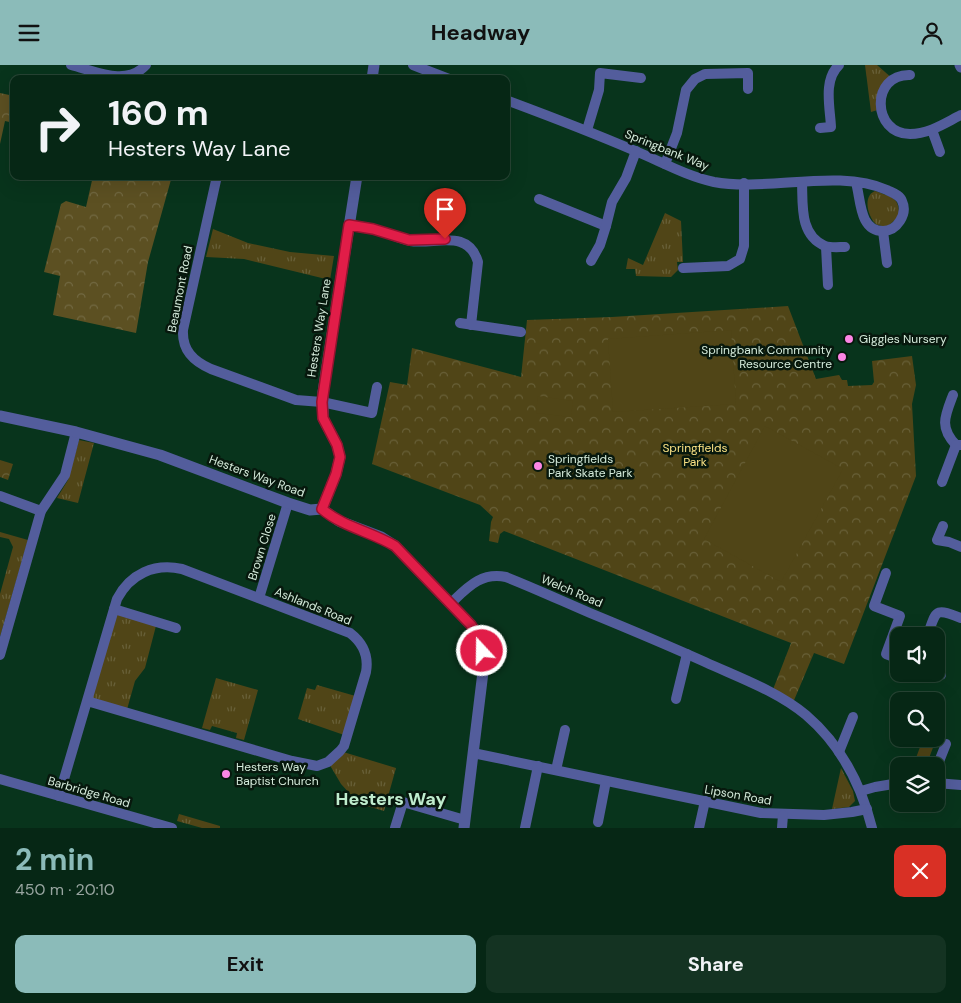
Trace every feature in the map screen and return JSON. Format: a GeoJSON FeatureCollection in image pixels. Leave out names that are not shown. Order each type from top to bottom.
{"type":"FeatureCollection","features":[{"type":"Feature","properties":{"kind":"street"},"geometry":{"type":"LineString","coordinates":[[71,65],[112,75]]}},
{"type":"Feature","properties":{"kind":"street"},"geometry":{"type":"LineString","coordinates":[[131,75],[136,74],[146,65]]}},
{"type":"Feature","properties":{"kind":"street"},"geometry":{"type":"LineString","coordinates":[[413,65],[438,75]]}},
{"type":"Feature","properties":{"kind":"street"},"geometry":{"type":"LineString","coordinates":[[820,128],[831,127],[829,85],[833,72],[839,65]]}},
{"type":"Feature","properties":{"kind":"street"},"geometry":{"type":"LineString","coordinates":[[587,130],[592,119],[599,90],[600,73],[641,78]]}},
{"type":"Feature","properties":{"kind":"street"},"geometry":{"type":"LineString","coordinates":[[664,164],[677,133],[686,90],[691,82],[699,76],[705,75],[748,73],[748,89]]}},
{"type":"Feature","properties":{"kind":"street"},"geometry":{"type":"LineString","coordinates":[[910,75],[897,76],[885,87],[881,98],[882,114],[893,129],[904,133],[932,130],[961,115]]}},
{"type":"Feature","properties":{"kind":"street","name":"Springbank Way"},"geometry":{"type":"LineString","coordinates":[[510,101],[587,130],[664,164],[715,182],[848,181],[882,188],[895,194],[902,200],[904,208],[898,225],[883,231]]}},
{"type":"Feature","properties":{"kind":"street"},"geometry":{"type":"LineString","coordinates":[[932,130],[940,152]]}},
{"type":"Feature","properties":{"kind":"street"},"geometry":{"type":"LineString","coordinates":[[590,261],[600,245],[612,202],[626,179],[636,151]]}},
{"type":"Feature","properties":{"kind":"street","name":"Beaumont Road"},"geometry":{"type":"LineString","coordinates":[[217,180],[183,330],[182,339],[188,353],[198,363],[211,369],[296,400],[322,402],[372,413],[377,387]]}},
{"type":"Feature","properties":{"kind":"street","name":"Hesters Way Lane"},"geometry":{"type":"LineString","coordinates":[[322,509],[336,474],[340,457],[337,445],[323,418],[322,402],[356,180]]}},
{"type":"Feature","properties":{"kind":"street"},"geometry":{"type":"LineString","coordinates":[[802,182],[803,218],[811,234],[826,247],[845,247]]}},
{"type":"Feature","properties":{"kind":"street"},"geometry":{"type":"LineString","coordinates":[[683,268],[728,266],[740,259],[744,246],[744,183]]}},
{"type":"Feature","properties":{"kind":"street"},"geometry":{"type":"LineString","coordinates":[[856,183],[864,220],[876,230],[883,231],[887,263]]}},
{"type":"Feature","properties":{"kind":"street"},"geometry":{"type":"LineString","coordinates":[[539,199],[606,227]]}},
{"type":"Feature","properties":{"kind":"street"},"geometry":{"type":"LineString","coordinates":[[349,225],[373,229],[409,240],[454,240],[464,243],[471,248],[478,262],[466,324],[520,332]]}},
{"type":"Feature","properties":{"kind":"street"},"geometry":{"type":"LineString","coordinates":[[826,247],[828,285]]}},
{"type":"Feature","properties":{"kind":"street"},"geometry":{"type":"LineString","coordinates":[[942,482],[959,445],[950,439],[944,422],[952,395]]}},
{"type":"Feature","properties":{"kind":"street","name":"Hesters Way Road"},"geometry":{"type":"LineString","coordinates":[[0,415],[76,432],[160,455],[288,503],[310,510],[322,509],[339,521],[381,537],[395,546],[452,603],[471,625],[482,651],[483,673],[465,824]]}},
{"type":"Feature","properties":{"kind":"street"},"geometry":{"type":"LineString","coordinates":[[0,655],[41,511],[65,475],[76,432]]}},
{"type":"Feature","properties":{"kind":"street"},"geometry":{"type":"LineString","coordinates":[[0,496],[41,511]]}},
{"type":"Feature","properties":{"kind":"street","name":"Brown Close"},"geometry":{"type":"LineString","coordinates":[[260,598],[288,503]]}},
{"type":"Feature","properties":{"kind":"street"},"geometry":{"type":"LineString","coordinates":[[943,526],[937,540],[961,547]]}},
{"type":"Feature","properties":{"kind":"street","name":"Ashlands Road"},"geometry":{"type":"LineString","coordinates":[[59,796],[114,609],[122,589],[130,581],[152,569],[172,567],[182,569],[350,633],[358,639],[363,647],[368,663],[344,745],[336,756],[328,762],[317,766],[309,766],[87,701]]}},
{"type":"Feature","properties":{"kind":"street"},"geometry":{"type":"LineString","coordinates":[[886,573],[874,606],[900,617],[896,627]]}},
{"type":"Feature","properties":{"kind":"street","name":"Welch Road"},"geometry":{"type":"LineString","coordinates":[[452,603],[469,585],[480,579],[495,576],[506,577],[772,692],[818,726],[839,751],[861,791],[872,828]]}},
{"type":"Feature","properties":{"kind":"street"},"geometry":{"type":"LineString","coordinates":[[114,609],[176,628]]}},
{"type":"Feature","properties":{"kind":"street"},"geometry":{"type":"LineString","coordinates":[[931,627],[938,612],[944,611],[961,618]]}},
{"type":"Feature","properties":{"kind":"street"},"geometry":{"type":"LineString","coordinates":[[890,643],[886,654],[890,656]]}},
{"type":"Feature","properties":{"kind":"street"},"geometry":{"type":"LineString","coordinates":[[676,699],[687,654]]}},
{"type":"Feature","properties":{"kind":"street"},"geometry":{"type":"LineString","coordinates":[[839,751],[853,717]]}},
{"type":"Feature","properties":{"kind":"street"},"geometry":{"type":"LineString","coordinates":[[556,770],[565,730]]}},
{"type":"Feature","properties":{"kind":"street"},"geometry":{"type":"LineString","coordinates":[[941,757],[946,744]]}},
{"type":"Feature","properties":{"kind":"street","name":"Lipson Road"},"geometry":{"type":"LineString","coordinates":[[473,753],[761,813],[824,815],[867,809]]}},
{"type":"Feature","properties":{"kind":"street"},"geometry":{"type":"LineString","coordinates":[[525,828],[538,766]]}},
{"type":"Feature","properties":{"kind":"street","name":"Barbridge Road"},"geometry":{"type":"LineString","coordinates":[[0,779],[172,828]]}},
{"type":"Feature","properties":{"kind":"street"},"geometry":{"type":"LineString","coordinates":[[598,822],[606,781]]}},
{"type":"Feature","properties":{"kind":"street"},"geometry":{"type":"LineString","coordinates":[[861,791],[890,784]]}},
{"type":"Feature","properties":{"kind":"street"},"geometry":{"type":"LineString","coordinates":[[945,784],[961,785]]}},
{"type":"Feature","properties":{"kind":"street"},"geometry":{"type":"LineString","coordinates":[[699,828],[704,801]]}},
{"type":"Feature","properties":{"kind":"street"},"geometry":{"type":"LineString","coordinates":[[396,828],[403,802],[465,824]]}},
{"type":"Feature","properties":{"kind":"street"},"geometry":{"type":"LineString","coordinates":[[782,815],[782,828]]}},
{"type":"Feature","properties":{"kind":"green space"},"geometry":{"type":"Polygon","coordinates":[[[865,65],[877,65],[893,79],[881,109],[871,112],[865,65]]]}},
{"type":"Feature","properties":{"kind":"green space"},"geometry":{"type":"Polygon","coordinates":[[[0,93],[10,95],[10,122],[5,121],[0,144],[0,93]]]}},
{"type":"Feature","properties":{"kind":"green space"},"geometry":{"type":"Polygon","coordinates":[[[92,180],[171,180],[148,262],[136,333],[53,315],[60,276],[44,272],[61,204],[66,201],[86,207],[92,180]]]}},
{"type":"Feature","properties":{"kind":"green space"},"geometry":{"type":"Polygon","coordinates":[[[875,191],[893,199],[898,205],[899,216],[887,227],[877,225],[869,212],[869,197],[875,191]]]}},
{"type":"Feature","properties":{"kind":"green space"},"geometry":{"type":"Polygon","coordinates":[[[665,213],[681,221],[683,262],[677,262],[678,270],[671,277],[636,276],[635,269],[626,269],[628,258],[643,265],[665,213]]]}},
{"type":"Feature","properties":{"kind":"green space"},"geometry":{"type":"Polygon","coordinates":[[[213,229],[248,243],[290,252],[334,256],[330,280],[244,259],[206,257],[213,229]]]}},
{"type":"Feature","properties":{"kind":"green space","name":"Springfields Park"},"geometry":{"type":"Polygon","coordinates":[[[788,306],[816,379],[839,375],[842,380],[847,380],[848,386],[872,385],[874,382],[872,361],[912,356],[916,385],[912,404],[916,476],[844,664],[814,653],[792,705],[772,692],[791,643],[504,531],[500,534],[498,543],[489,541],[493,517],[480,505],[372,464],[390,382],[407,385],[412,348],[521,377],[527,320],[612,317],[788,306]]]}},
{"type":"Feature","properties":{"kind":"green space"},"geometry":{"type":"Polygon","coordinates":[[[731,330],[736,404],[613,412],[608,339],[731,330]]]}},
{"type":"Feature","properties":{"kind":"green space"},"geometry":{"type":"Polygon","coordinates":[[[538,396],[573,401],[571,417],[536,413],[538,396]]]}},
{"type":"Feature","properties":{"kind":"green space"},"geometry":{"type":"Polygon","coordinates":[[[765,426],[843,469],[781,582],[704,539],[765,426]]]}},
{"type":"Feature","properties":{"kind":"green space"},"geometry":{"type":"Polygon","coordinates":[[[79,440],[94,443],[78,503],[57,498],[68,480],[79,440]]]}},
{"type":"Feature","properties":{"kind":"green space"},"geometry":{"type":"Polygon","coordinates":[[[0,460],[13,464],[8,480],[0,477],[0,460]]]}},
{"type":"Feature","properties":{"kind":"green space"},"geometry":{"type":"Polygon","coordinates":[[[0,532],[28,540],[0,637],[0,594],[13,547],[9,539],[0,537],[0,532]]]}},
{"type":"Feature","properties":{"kind":"green space"},"geometry":{"type":"Polygon","coordinates":[[[114,609],[157,622],[145,668],[135,681],[126,713],[87,701],[114,609]]]}},
{"type":"Feature","properties":{"kind":"green space"},"geometry":{"type":"Polygon","coordinates":[[[216,678],[258,690],[244,740],[236,738],[237,733],[212,726],[210,730],[202,728],[216,678]]]}},
{"type":"Feature","properties":{"kind":"green space"},"geometry":{"type":"Polygon","coordinates":[[[317,685],[359,697],[347,736],[298,719],[307,688],[315,690],[317,685]]]}},
{"type":"Feature","properties":{"kind":"green space"},"geometry":{"type":"Polygon","coordinates":[[[920,747],[933,747],[929,757],[916,757],[920,747]]]}},
{"type":"Feature","properties":{"kind":"green space"},"geometry":{"type":"Polygon","coordinates":[[[340,751],[396,768],[384,811],[350,801],[352,796],[341,784],[328,762],[340,751]]]}},
{"type":"Feature","properties":{"kind":"green space"},"geometry":{"type":"Polygon","coordinates":[[[841,768],[853,791],[855,801],[849,807],[832,809],[841,768]]]}},
{"type":"Feature","properties":{"kind":"green space"},"geometry":{"type":"Polygon","coordinates":[[[179,814],[220,826],[220,828],[202,828],[177,821],[179,814]]]}},
{"type":"Feature","properties":{"kind":"place","name":"Giggles Nursery"},"geometry":{"type":"Point","coordinates":[849,339]}},
{"type":"Feature","properties":{"kind":"place","name":"Springbank Community Resource Centre"},"geometry":{"type":"Point","coordinates":[842,357]}},
{"type":"Feature","properties":{"kind":"place","name":"Springfields Park Skate Park"},"geometry":{"type":"Point","coordinates":[538,466]}},
{"type":"Feature","properties":{"kind":"place","name":"Hesters Way Baptist Church"},"geometry":{"type":"Point","coordinates":[226,774]}},
{"type":"Feature","properties":{"kind":"district","name":"Hesters Way"},"geometry":{"type":"Point","coordinates":[391,799]}},
{"type":"Feature","properties":{"kind":"route"},"geometry":{"type":"LineString","coordinates":[[445,239],[409,240],[373,229],[349,225],[322,402],[323,418],[328,431],[337,445],[340,457],[336,474],[322,509],[339,521],[381,537],[395,546],[452,603],[471,625],[480,642],[482,651]]}}]}
